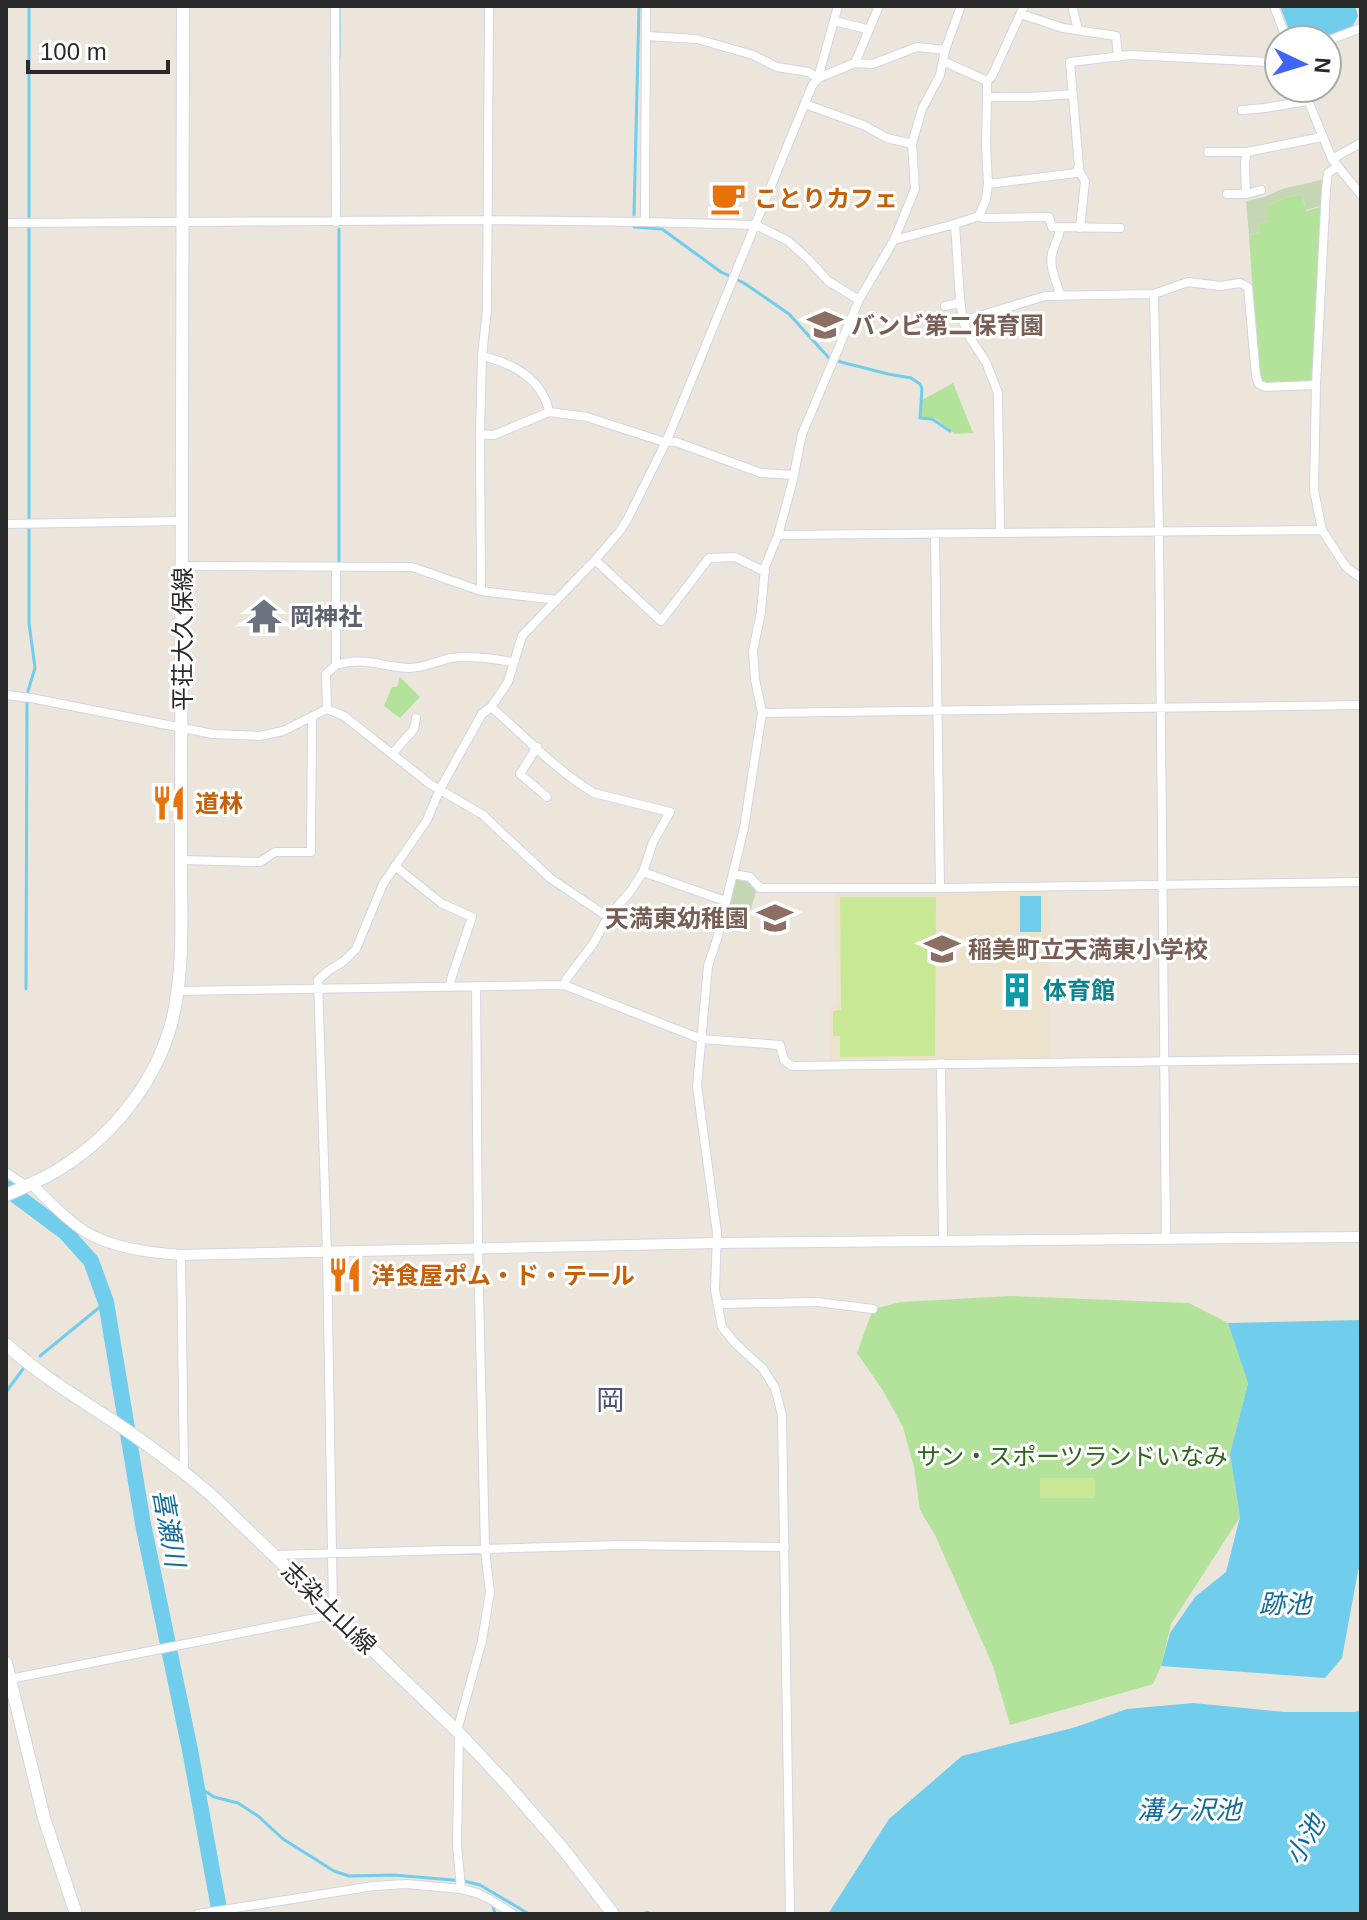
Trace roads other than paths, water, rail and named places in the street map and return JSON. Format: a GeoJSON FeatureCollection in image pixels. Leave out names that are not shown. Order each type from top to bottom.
{"type":"FeatureCollection","features":[{"type":"Feature","properties":{"kind":"main road","name":"平荘大久保線"},"geometry":{"type":"LineString","coordinates":[[6,1195],[61,1168],[93,1144],[120,1117],[145,1083],[165,1044],[177,991],[181,860],[183,6]]}},
{"type":"Feature","properties":{"kind":"main road","name":"志染土山線"},"geometry":{"type":"LineString","coordinates":[[9,1352],[118,1424],[209,1493],[458,1733],[554,1839],[613,1914]]}},
{"type":"Feature","properties":{"kind":"main road"},"geometry":{"type":"LineString","coordinates":[[7,1669],[44,1818],[76,1914]]}},
{"type":"Feature","properties":{"kind":"street"},"geometry":{"type":"LineString","coordinates":[[335,6],[336,222]]}},
{"type":"Feature","properties":{"kind":"street"},"geometry":{"type":"LineString","coordinates":[[481,591],[480,434],[487,310],[489,6]]}},
{"type":"Feature","properties":{"kind":"street"},"geometry":{"type":"LineString","coordinates":[[645,222],[646,6]]}},
{"type":"Feature","properties":{"kind":"street"},"geometry":{"type":"LineString","coordinates":[[7,1669],[158,1650],[335,1613],[318,980],[356,949],[383,884],[427,820],[440,789],[482,714],[491,707],[508,682],[522,636],[620,531],[667,440],[812,86],[818,78],[838,6]]}},
{"type":"Feature","properties":{"kind":"street"},"geometry":{"type":"LineString","coordinates":[[855,63],[879,6]]}},
{"type":"Feature","properties":{"kind":"street"},"geometry":{"type":"LineString","coordinates":[[790,1914],[782,1415],[775,1388],[763,1369],[722,1327],[715,1290],[717,1243],[712,1185],[697,1086],[701,1039],[708,966],[744,828],[762,713],[753,651],[765,572],[778,535],[802,434],[859,300],[894,240],[915,189],[912,144],[922,109],[940,75],[945,50],[961,6]]}},
{"type":"Feature","properties":{"kind":"street"},"geometry":{"type":"LineString","coordinates":[[1072,6],[1078,29]]}},
{"type":"Feature","properties":{"kind":"street"},"geometry":{"type":"LineString","coordinates":[[979,216],[988,184],[987,81],[1023,10],[1063,28],[1116,36],[1118,57]]}},
{"type":"Feature","properties":{"kind":"street"},"geometry":{"type":"LineString","coordinates":[[834,21],[867,29]]}},
{"type":"Feature","properties":{"kind":"street"},"geometry":{"type":"LineString","coordinates":[[646,36],[697,39],[753,55],[777,67],[808,72],[818,78]]}},
{"type":"Feature","properties":{"kind":"street"},"geometry":{"type":"LineString","coordinates":[[818,78],[855,63],[873,64],[917,47],[945,50]]}},
{"type":"Feature","properties":{"kind":"street"},"geometry":{"type":"LineString","coordinates":[[988,184],[1076,173],[1079,166],[1070,62],[1148,55],[1263,62]]}},
{"type":"Feature","properties":{"kind":"street"},"geometry":{"type":"LineString","coordinates":[[943,61],[987,81]]}},
{"type":"Feature","properties":{"kind":"street"},"geometry":{"type":"LineString","coordinates":[[987,97],[1073,94]]}},
{"type":"Feature","properties":{"kind":"street"},"geometry":{"type":"LineString","coordinates":[[805,104],[863,125],[887,138],[912,144]]}},
{"type":"Feature","properties":{"kind":"street"},"geometry":{"type":"LineString","coordinates":[[1242,110],[1289,104]]}},
{"type":"Feature","properties":{"kind":"street"},"geometry":{"type":"LineString","coordinates":[[1308,104],[1335,163],[1361,195]]}},
{"type":"Feature","properties":{"kind":"street"},"geometry":{"type":"LineString","coordinates":[[1208,152],[1247,152],[1322,137]]}},
{"type":"Feature","properties":{"kind":"street"},"geometry":{"type":"LineString","coordinates":[[1361,143],[1335,163],[1328,173],[1316,385],[1314,490],[1322,530],[1346,567],[1361,578]]}},
{"type":"Feature","properties":{"kind":"street"},"geometry":{"type":"LineString","coordinates":[[1246,194],[1247,152]]}},
{"type":"Feature","properties":{"kind":"street"},"geometry":{"type":"LineString","coordinates":[[1078,169],[1085,181],[1080,228]]}},
{"type":"Feature","properties":{"kind":"street"},"geometry":{"type":"LineString","coordinates":[[1227,194],[1261,190]]}},
{"type":"Feature","properties":{"kind":"street"},"geometry":{"type":"LineString","coordinates":[[894,240],[979,216],[1049,217],[1052,227],[1060,228],[1120,228]]}},
{"type":"Feature","properties":{"kind":"street"},"geometry":{"type":"LineString","coordinates":[[6,223],[488,220],[756,225],[788,241],[828,281],[859,300]]}},
{"type":"Feature","properties":{"kind":"street"},"geometry":{"type":"LineString","coordinates":[[955,224],[963,321],[986,362],[998,393],[1000,533]]}},
{"type":"Feature","properties":{"kind":"street"},"geometry":{"type":"LineString","coordinates":[[1060,228],[1051,264],[1060,295]]}},
{"type":"Feature","properties":{"kind":"street"},"geometry":{"type":"LineString","coordinates":[[963,321],[1045,296],[1154,294],[1188,282],[1220,286],[1240,283],[1248,287],[1259,384],[1265,387],[1316,385]]}},
{"type":"Feature","properties":{"kind":"street"},"geometry":{"type":"LineString","coordinates":[[1154,294],[1166,1239]]}},
{"type":"Feature","properties":{"kind":"street"},"geometry":{"type":"LineString","coordinates":[[945,306],[960,301]]}},
{"type":"Feature","properties":{"kind":"street"},"geometry":{"type":"LineString","coordinates":[[482,356],[514,366],[538,385],[549,412]]}},
{"type":"Feature","properties":{"kind":"street"},"geometry":{"type":"LineString","coordinates":[[480,434],[494,435],[549,412],[587,417],[661,441],[676,442],[761,473],[793,475]]}},
{"type":"Feature","properties":{"kind":"street"},"geometry":{"type":"LineString","coordinates":[[6,524],[182,521]]}},
{"type":"Feature","properties":{"kind":"street"},"geometry":{"type":"LineString","coordinates":[[778,535],[1322,530]]}},
{"type":"Feature","properties":{"kind":"street"},"geometry":{"type":"LineString","coordinates":[[935,534],[940,888]]}},
{"type":"Feature","properties":{"kind":"street"},"geometry":{"type":"LineString","coordinates":[[595,560],[661,621],[709,558],[735,557],[765,572]]}},
{"type":"Feature","properties":{"kind":"street"},"geometry":{"type":"LineString","coordinates":[[182,566],[412,567],[481,591],[557,600]]}},
{"type":"Feature","properties":{"kind":"street"},"geometry":{"type":"LineString","coordinates":[[336,567],[336,665]]}},
{"type":"Feature","properties":{"kind":"street"},"geometry":{"type":"LineString","coordinates":[[327,709],[326,674],[336,665],[357,660],[406,668],[454,657],[513,662]]}},
{"type":"Feature","properties":{"kind":"street"},"geometry":{"type":"LineString","coordinates":[[6,695],[213,734],[260,736],[283,731],[327,709]]}},
{"type":"Feature","properties":{"kind":"street"},"geometry":{"type":"LineString","coordinates":[[762,713],[1361,705]]}},
{"type":"Feature","properties":{"kind":"street"},"geometry":{"type":"LineString","coordinates":[[491,707],[556,766],[594,793],[670,812],[653,842],[643,872],[608,917],[564,985]]}},
{"type":"Feature","properties":{"kind":"street"},"geometry":{"type":"LineString","coordinates":[[327,709],[344,716],[430,784],[483,815],[550,878],[608,917]]}},
{"type":"Feature","properties":{"kind":"street"},"geometry":{"type":"LineString","coordinates":[[181,860],[260,862],[275,852],[311,852],[312,717]]}},
{"type":"Feature","properties":{"kind":"street"},"geometry":{"type":"LineString","coordinates":[[392,754],[414,729],[416,718]]}},
{"type":"Feature","properties":{"kind":"street"},"geometry":{"type":"LineString","coordinates":[[537,747],[520,774],[547,797]]}},
{"type":"Feature","properties":{"kind":"street"},"geometry":{"type":"LineString","coordinates":[[395,866],[441,903],[472,917],[450,987]]}},
{"type":"Feature","properties":{"kind":"street"},"geometry":{"type":"LineString","coordinates":[[643,872],[725,901]]}},
{"type":"Feature","properties":{"kind":"street"},"geometry":{"type":"LineString","coordinates":[[733,874],[750,877],[760,888],[1361,882]]}},
{"type":"Feature","properties":{"kind":"street"},"geometry":{"type":"LineString","coordinates":[[177,991],[564,985],[701,1039],[780,1045],[784,1060],[792,1066],[1361,1059]]}},
{"type":"Feature","properties":{"kind":"street"},"geometry":{"type":"LineString","coordinates":[[461,1888],[457,1844],[458,1733],[482,1641],[490,1592],[485,1550],[478,1248],[476,987]]}},
{"type":"Feature","properties":{"kind":"street"},"geometry":{"type":"LineString","coordinates":[[941,1063],[943,1241]]}},
{"type":"Feature","properties":{"kind":"street"},"geometry":{"type":"LineString","coordinates":[[6,1172],[29,1186],[89,1234],[130,1249],[181,1255],[717,1243],[1361,1237]]}},
{"type":"Feature","properties":{"kind":"street"},"geometry":{"type":"LineString","coordinates":[[181,1255],[184,1472]]}},
{"type":"Feature","properties":{"kind":"street"},"geometry":{"type":"LineString","coordinates":[[718,1304],[817,1302],[873,1309]]}},
{"type":"Feature","properties":{"kind":"street"},"geometry":{"type":"LineString","coordinates":[[273,1555],[620,1545],[785,1547]]}},
{"type":"Feature","properties":{"kind":"street"},"geometry":{"type":"LineString","coordinates":[[198,1914],[374,1886],[407,1884],[461,1888],[491,1900],[513,1914]]}},
{"type":"Feature","properties":{"kind":"water"},"geometry":{"type":"Polygon","coordinates":[[[1280,6],[1355,6],[1358,16],[1352,27],[1343,30],[1343,24],[1287,24],[1280,6]]]}},
{"type":"Feature","properties":{"kind":"water"},"geometry":{"type":"Polygon","coordinates":[[[1020,896],[1041,896],[1041,932],[1020,932],[1020,896]]]}},
{"type":"Feature","properties":{"kind":"water","name":"跡池"},"geometry":{"type":"Polygon","coordinates":[[[1361,1320],[1361,1564],[1342,1658],[1325,1678],[1161,1666],[1170,1633],[1195,1597],[1226,1572],[1240,1517],[1230,1454],[1248,1383],[1228,1323],[1361,1320]]]}},
{"type":"Feature","properties":{"kind":"water","name":"溝ヶ沢池"},"geometry":{"type":"Polygon","coordinates":[[[1193,1703],[1284,1712],[1361,1711],[1361,1914],[828,1914],[889,1819],[962,1756],[1076,1727],[1127,1709],[1193,1703]]]}},
{"type":"Feature","properties":{"kind":"waterway"},"geometry":{"type":"LineString","coordinates":[[26,989],[27,703],[35,668],[29,623],[29,6]]}},
{"type":"Feature","properties":{"kind":"waterway"},"geometry":{"type":"LineString","coordinates":[[339,6],[339,57]]}},
{"type":"Feature","properties":{"kind":"waterway"},"geometry":{"type":"LineString","coordinates":[[634,215],[639,6]]}},
{"type":"Feature","properties":{"kind":"waterway"},"geometry":{"type":"LineString","coordinates":[[634,227],[662,229],[721,272],[744,283],[789,314],[829,358]]}},
{"type":"Feature","properties":{"kind":"waterway"},"geometry":{"type":"LineString","coordinates":[[339,229],[339,565]]}},
{"type":"Feature","properties":{"kind":"waterway"},"geometry":{"type":"LineString","coordinates":[[837,361],[911,378],[922,389],[920,418],[932,419],[950,431]]}},
{"type":"Feature","properties":{"kind":"waterway","name":"喜瀬川"},"geometry":{"type":"LineString","coordinates":[[6,1188],[65,1232],[91,1261],[106,1302],[143,1524],[220,1914]]}},
{"type":"Feature","properties":{"kind":"waterway"},"geometry":{"type":"LineString","coordinates":[[40,1356],[106,1302]]}},
{"type":"Feature","properties":{"kind":"waterway"},"geometry":{"type":"LineString","coordinates":[[6,1392],[23,1369]]}},
{"type":"Feature","properties":{"kind":"waterway"},"geometry":{"type":"LineString","coordinates":[[197,1786],[214,1797],[238,1803],[283,1839],[334,1871],[349,1876],[394,1875],[464,1881],[480,1885],[529,1914]]}},
{"type":"Feature","properties":{"kind":"waterway"},"geometry":{"type":"LineString","coordinates":[[492,1902],[495,1914]]}},
{"type":"Feature","properties":{"kind":"waterway"},"geometry":{"type":"LineString","coordinates":[[643,1914],[651,1914]]}},
{"type":"Feature","properties":{"kind":"place","name":"ことりカフェ"},"geometry":{"type":"Point","coordinates":[728,198]}},
{"type":"Feature","properties":{"kind":"place","name":"バンビ第二保育園"},"geometry":{"type":"Point","coordinates":[825,325]}},
{"type":"Feature","properties":{"kind":"place","name":"岡神社"},"geometry":{"type":"Point","coordinates":[264,616]}},
{"type":"Feature","properties":{"kind":"place","name":"道林"},"geometry":{"type":"Point","coordinates":[169,803]}},
{"type":"Feature","properties":{"kind":"place","name":"天満東幼稚園"},"geometry":{"type":"Point","coordinates":[775,918]}},
{"type":"Feature","properties":{"kind":"place","name":"稲美町立天満東小学校"},"geometry":{"type":"Point","coordinates":[942,949]}},
{"type":"Feature","properties":{"kind":"place","name":"体育館"},"geometry":{"type":"Point","coordinates":[1017,990]}},
{"type":"Feature","properties":{"kind":"place","name":"洋食屋ポム・ド・テール"},"geometry":{"type":"Point","coordinates":[345,1275]}},
{"type":"Feature","properties":{"kind":"district","name":"岡"},"geometry":{"type":"Point","coordinates":[610,1400]}},
{"type":"Feature","properties":{"kind":"park label","name":"サン・スポーツランドいなみ"},"geometry":{"type":"Point","coordinates":[1072,1456]}},
{"type":"Feature","properties":{"kind":"water label","name":"小池"},"geometry":{"type":"Point","coordinates":[1305,1840]}}]}
